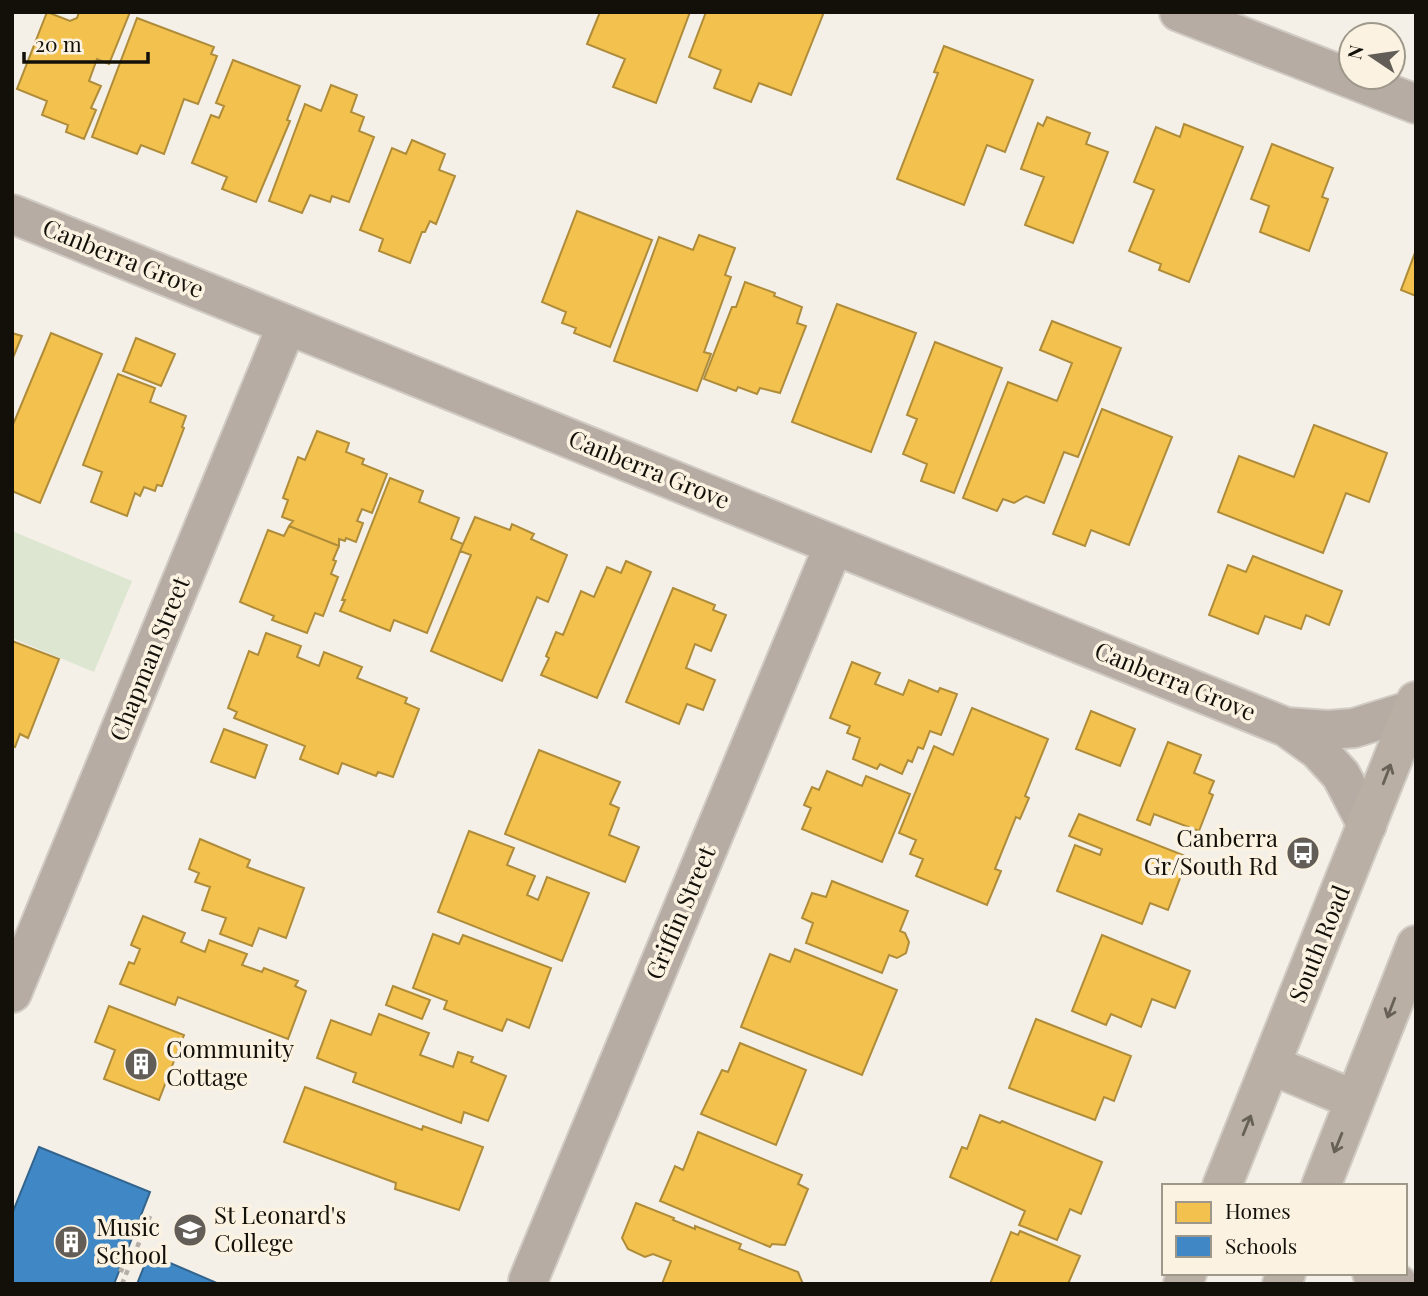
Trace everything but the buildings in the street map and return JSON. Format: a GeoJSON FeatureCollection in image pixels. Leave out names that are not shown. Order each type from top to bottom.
{"type":"FeatureCollection","features":[{"type":"Feature","properties":{"kind":"main road","name":"South Road"},"geometry":{"type":"LineString","coordinates":[[1223,1184],[1414,706]]}},
{"type":"Feature","properties":{"kind":"main road"},"geometry":{"type":"LineString","coordinates":[[1322,1184],[1416,945]]}},
{"type":"Feature","properties":{"kind":"main road"},"geometry":{"type":"LineString","coordinates":[[1271,1065],[1355,1100]]}},
{"type":"Feature","properties":{"kind":"street"},"geometry":{"type":"LineString","coordinates":[[1179,12],[1416,104]]}},
{"type":"Feature","properties":{"kind":"street","name":"Canberra Grove"},"geometry":{"type":"LineString","coordinates":[[12,214],[1286,727],[1318,750],[1341,775],[1367,825]]}},
{"type":"Feature","properties":{"kind":"street","name":"Chapman Street"},"geometry":{"type":"LineString","coordinates":[[12,993],[287,325]]}},
{"type":"Feature","properties":{"kind":"street","name":"Griffin Street"},"geometry":{"type":"LineString","coordinates":[[528,1282],[834,545]]}},
{"type":"Feature","properties":{"kind":"street","name":"Canberra Grove"},"geometry":{"type":"LineString","coordinates":[[1286,727],[1328,730],[1354,728],[1414,706]]}},
{"type":"Feature","properties":{"kind":"street"},"geometry":{"type":"LineString","coordinates":[[1377,1275],[1398,1284]]}},
{"type":"Feature","properties":{"kind":"path"},"geometry":{"type":"LineString","coordinates":[[122,1284],[150,1216]]}},
{"type":"Feature","properties":{"kind":"path"},"geometry":{"type":"LineString","coordinates":[[119,1269],[127,1272]]}},
{"type":"Feature","properties":{"kind":"green space"},"geometry":{"type":"Polygon","coordinates":[[[12,531],[132,581],[94,672],[12,638],[12,531]]]}},
{"type":"Feature","properties":{"kind":"place","name":"Canberra Gr/South Rd"},"geometry":{"type":"Point","coordinates":[1303,853]}},
{"type":"Feature","properties":{"kind":"place","name":"Community Cottage"},"geometry":{"type":"Point","coordinates":[141,1064]}},
{"type":"Feature","properties":{"kind":"place","name":"St Leonard's College"},"geometry":{"type":"Point","coordinates":[190,1230]}},
{"type":"Feature","properties":{"kind":"place","name":"Music School"},"geometry":{"type":"Point","coordinates":[71,1242]}}]}
